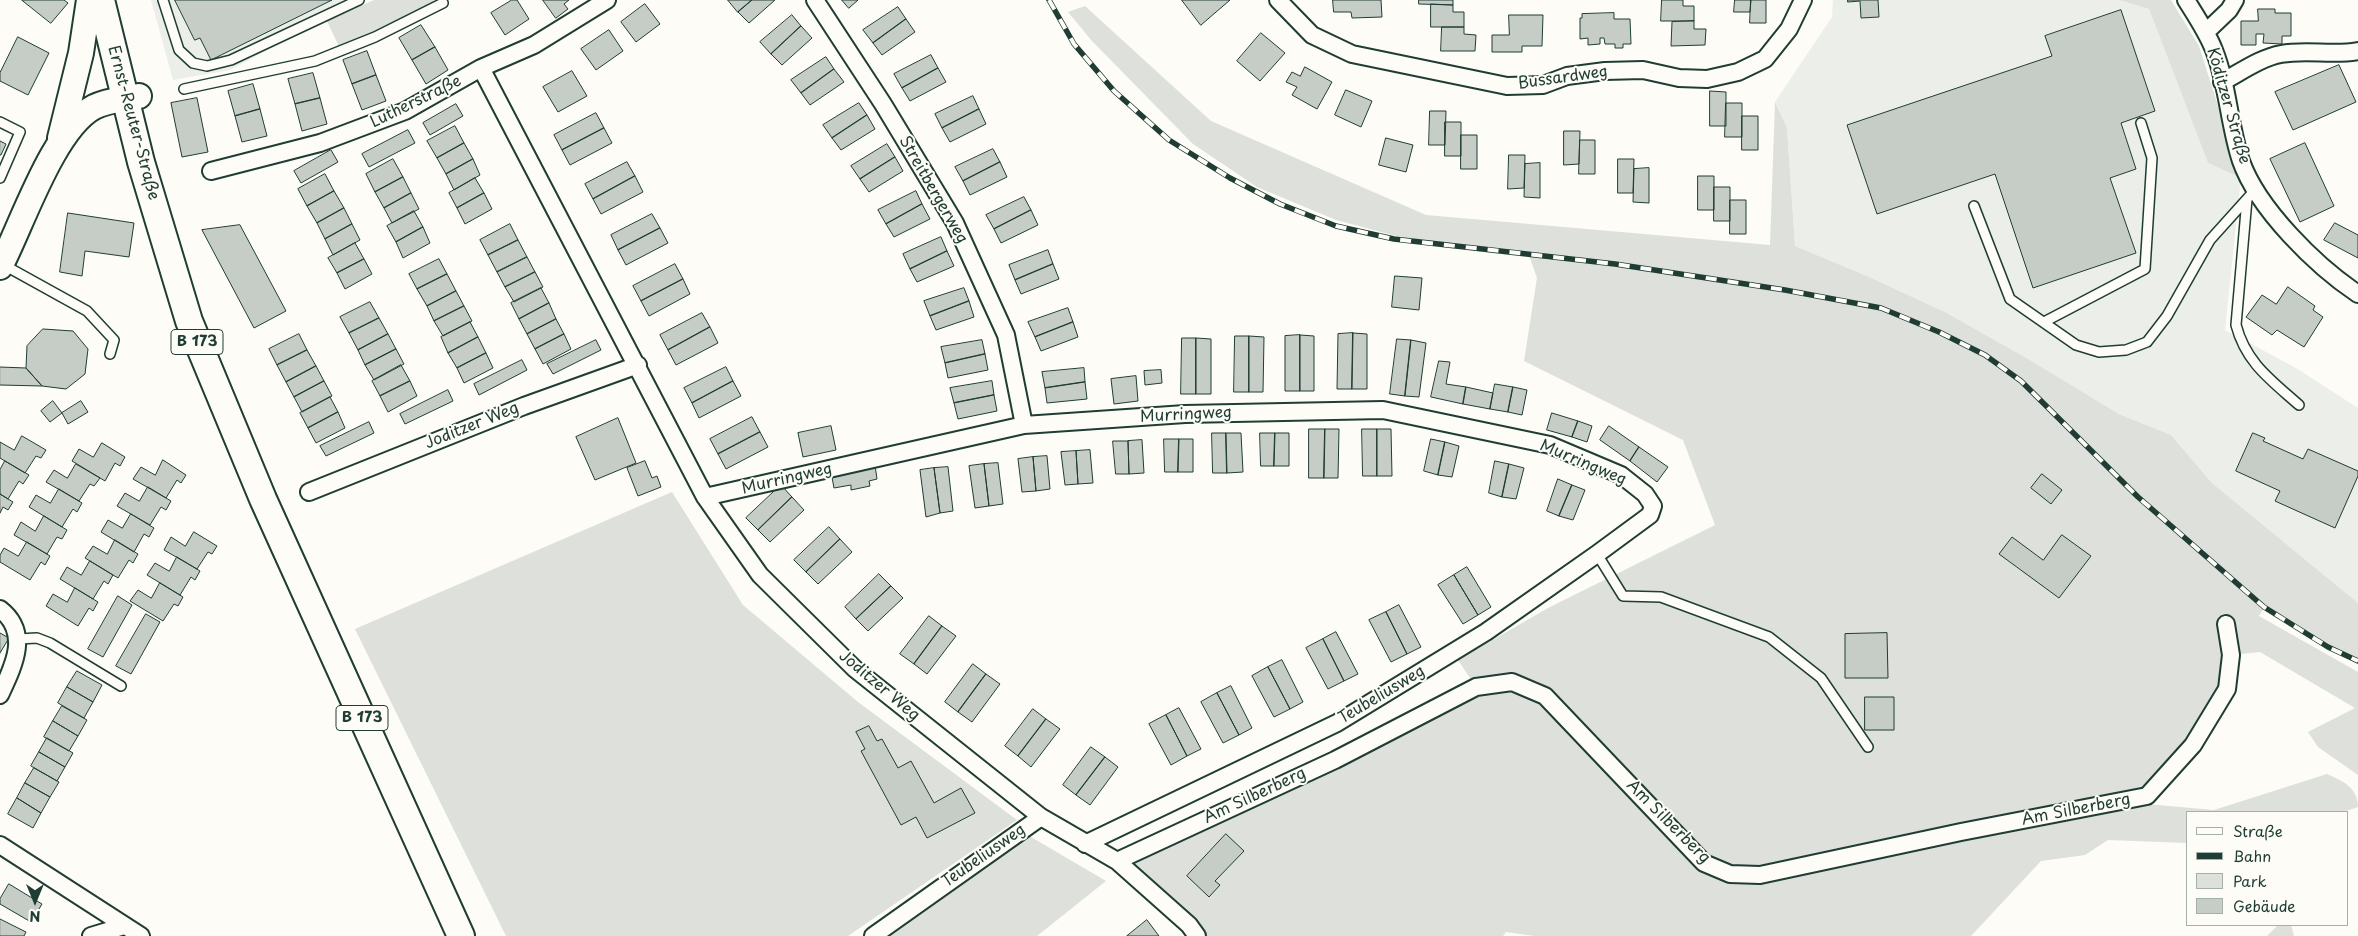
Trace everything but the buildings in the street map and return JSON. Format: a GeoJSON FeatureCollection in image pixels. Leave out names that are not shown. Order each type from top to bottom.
{"type":"FeatureCollection","features":[{"type":"Feature","properties":{"kind":"main road"},"geometry":{"type":"LineString","coordinates":[[58,146],[81,53],[89,0]]}},
{"type":"Feature","properties":{"kind":"main road","name":"Ernst-Reuter-Straße"},"geometry":{"type":"LineString","coordinates":[[101,0],[132,97]]}},
{"type":"Feature","properties":{"kind":"main road","name":"Ernst-Reuter-Straße"},"geometry":{"type":"LineString","coordinates":[[117,0],[141,162],[189,321],[263,499],[461,936]]}},
{"type":"Feature","properties":{"kind":"main road"},"geometry":{"type":"LineString","coordinates":[[2,258],[58,146],[73,125],[89,110],[101,104],[132,97]]}},
{"type":"Feature","properties":{"kind":"street","name":"Lutherstraße"},"geometry":{"type":"LineString","coordinates":[[211,171],[320,143],[354,132],[405,111],[481,68],[534,45],[607,0]]}},
{"type":"Feature","properties":{"kind":"street","name":"Streitbergerweg"},"geometry":{"type":"LineString","coordinates":[[815,0],[883,104],[956,223],[1006,336],[1024,425]]}},
{"type":"Feature","properties":{"kind":"street","name":"Bussardweg"},"geometry":{"type":"LineString","coordinates":[[1278,0],[1312,35],[1352,54],[1507,86],[1543,84],[1567,76],[1605,71],[1643,70],[1679,78],[1707,79],[1738,72],[1765,59],[1788,29],[1803,0]]}},
{"type":"Feature","properties":{"kind":"street","name":"Köditzer Straße"},"geometry":{"type":"LineString","coordinates":[[2186,0],[2206,32],[2214,51],[2231,126],[2251,195],[2300,246],[2336,279],[2358,294]]}},
{"type":"Feature","properties":{"kind":"street"},"geometry":{"type":"LineString","coordinates":[[2206,32],[2229,10],[2235,0]]}},
{"type":"Feature","properties":{"kind":"street"},"geometry":{"type":"LineString","coordinates":[[2222,82],[2265,59],[2281,54],[2358,51]]}},
{"type":"Feature","properties":{"kind":"street","name":"Joditzer Weg"},"geometry":{"type":"LineString","coordinates":[[481,68],[638,364],[705,497],[760,575],[855,669],[1041,817],[1117,861],[1195,935]]}},
{"type":"Feature","properties":{"kind":"street","name":"Joditzer Weg"},"geometry":{"type":"LineString","coordinates":[[308,492],[524,406],[638,364]]}},
{"type":"Feature","properties":{"kind":"street","name":"Murringweg"},"geometry":{"type":"LineString","coordinates":[[705,497],[1024,425],[1185,414],[1383,410],[1550,445],[1621,476],[1645,494],[1653,506]]}},
{"type":"Feature","properties":{"kind":"street","name":"Teubeliusweg"},"geometry":{"type":"LineString","coordinates":[[1086,844],[1337,723],[1486,632],[1650,515],[1653,506]]}},
{"type":"Feature","properties":{"kind":"street"},"geometry":{"type":"LineString","coordinates":[[0,609],[14,627],[18,639],[18,652],[0,695]]}},
{"type":"Feature","properties":{"kind":"street","name":"Am Silberberg"},"geometry":{"type":"LineString","coordinates":[[1117,861],[1335,760],[1476,687],[1512,682],[1544,696],[1704,863],[1730,874],[1760,875],[1961,832],[2147,796],[2193,745],[2227,689],[2231,655],[2226,624]]}},
{"type":"Feature","properties":{"kind":"street","name":"Teubeliusweg"},"geometry":{"type":"LineString","coordinates":[[872,936],[926,896],[1041,817]]}},
{"type":"Feature","properties":{"kind":"street"},"geometry":{"type":"LineString","coordinates":[[0,845],[141,936]]}},
{"type":"Feature","properties":{"kind":"street"},"geometry":{"type":"LineString","coordinates":[[91,936],[124,926]]}},
{"type":"Feature","properties":{"kind":"lane"},"geometry":{"type":"LineString","coordinates":[[163,0],[179,50],[193,63],[207,66],[231,60],[359,0]]}},
{"type":"Feature","properties":{"kind":"lane"},"geometry":{"type":"LineString","coordinates":[[184,89],[315,62],[376,37],[443,3]]}},
{"type":"Feature","properties":{"kind":"lane"},"geometry":{"type":"LineString","coordinates":[[0,122],[20,132],[0,178]]}},
{"type":"Feature","properties":{"kind":"lane"},"geometry":{"type":"LineString","coordinates":[[2044,322],[2145,270],[2152,158],[2141,122]]}},
{"type":"Feature","properties":{"kind":"lane"},"geometry":{"type":"LineString","coordinates":[[1974,206],[2010,299],[2076,345],[2098,352],[2126,350],[2146,342],[2167,316],[2210,240],[2251,195]]}},
{"type":"Feature","properties":{"kind":"lane"},"geometry":{"type":"LineString","coordinates":[[2251,195],[2236,325],[2240,344],[2249,358],[2299,405]]}},
{"type":"Feature","properties":{"kind":"lane"},"geometry":{"type":"LineString","coordinates":[[2,258],[87,311],[114,340],[110,354]]}},
{"type":"Feature","properties":{"kind":"lane"},"geometry":{"type":"LineString","coordinates":[[1597,554],[1623,596],[1661,597],[1769,637],[1821,678],[1868,747]]}},
{"type":"Feature","properties":{"kind":"lane"},"geometry":{"type":"LineString","coordinates":[[18,639],[37,638],[50,642],[121,686]]}},
{"type":"Feature","properties":{"kind":"shaded area"},"geometry":{"type":"Polygon","coordinates":[[[151,0],[361,0],[230,70],[173,80],[151,0]]]}},
{"type":"Feature","properties":{"kind":"shaded area"},"geometry":{"type":"Polygon","coordinates":[[[1833,0],[2119,0],[2149,9],[2208,163],[2241,178],[2225,330],[2296,368],[2358,408],[2358,603],[2212,483],[2171,435],[2119,414],[2030,360],[1945,312],[1867,276],[1795,246],[1787,128],[1775,102],[1832,17],[1833,0]]]}},
{"type":"Feature","properties":{"kind":"green space"},"geometry":{"type":"Polygon","coordinates":[[[374,0],[433,0],[434,2],[341,51],[327,21],[374,0]]]}},
{"type":"Feature","properties":{"kind":"green space"},"geometry":{"type":"Polygon","coordinates":[[[2119,0],[2171,0],[2199,46],[2241,178],[2208,163],[2149,9],[2119,0]]]}},
{"type":"Feature","properties":{"kind":"green space"},"geometry":{"type":"Polygon","coordinates":[[[1085,6],[1211,121],[1426,215],[1770,245],[1775,102],[1787,128],[1795,246],[1867,276],[1945,312],[2030,360],[2119,414],[2171,435],[2212,483],[2358,603],[2358,661],[2328,647],[2264,608],[2259,616],[2358,672],[2358,775],[2318,747],[2308,732],[2355,708],[2260,652],[2231,655],[2227,689],[2146,804],[2214,810],[2327,774],[2343,782],[2352,790],[2358,807],[2346,811],[2186,811],[2186,843],[2108,840],[2085,855],[2041,861],[1971,936],[1534,936],[1506,932],[1503,936],[1197,936],[1117,861],[1476,687],[1458,660],[1548,608],[1715,525],[1683,440],[1524,361],[1537,278],[1529,255],[1396,236],[1336,220],[1257,187],[1193,144],[1092,41],[1068,12],[1085,6]]]}},
{"type":"Feature","properties":{"kind":"green space"},"geometry":{"type":"Polygon","coordinates":[[[672,492],[743,605],[858,702],[1017,820],[848,936],[506,936],[355,629],[672,492]]]}},
{"type":"Feature","properties":{"kind":"green space"},"geometry":{"type":"Polygon","coordinates":[[[1026,834],[1106,881],[1037,936],[889,936],[1026,834]]]}},
{"type":"Feature","properties":{"kind":"green space"},"geometry":{"type":"Polygon","coordinates":[[[2277,926],[2291,926],[2294,936],[2267,936],[2277,926]]]}},
{"type":"Feature","properties":{"kind":"railway"},"geometry":{"type":"LineString","coordinates":[[1049,0],[1074,44],[1114,91],[1169,140],[1230,178],[1280,204],[1336,226],[1394,239],[1615,264],[1785,290],[1881,308],[1939,332],[1985,355],[2021,381],[2138,497],[2264,607],[2328,647],[2358,661]]}}]}
